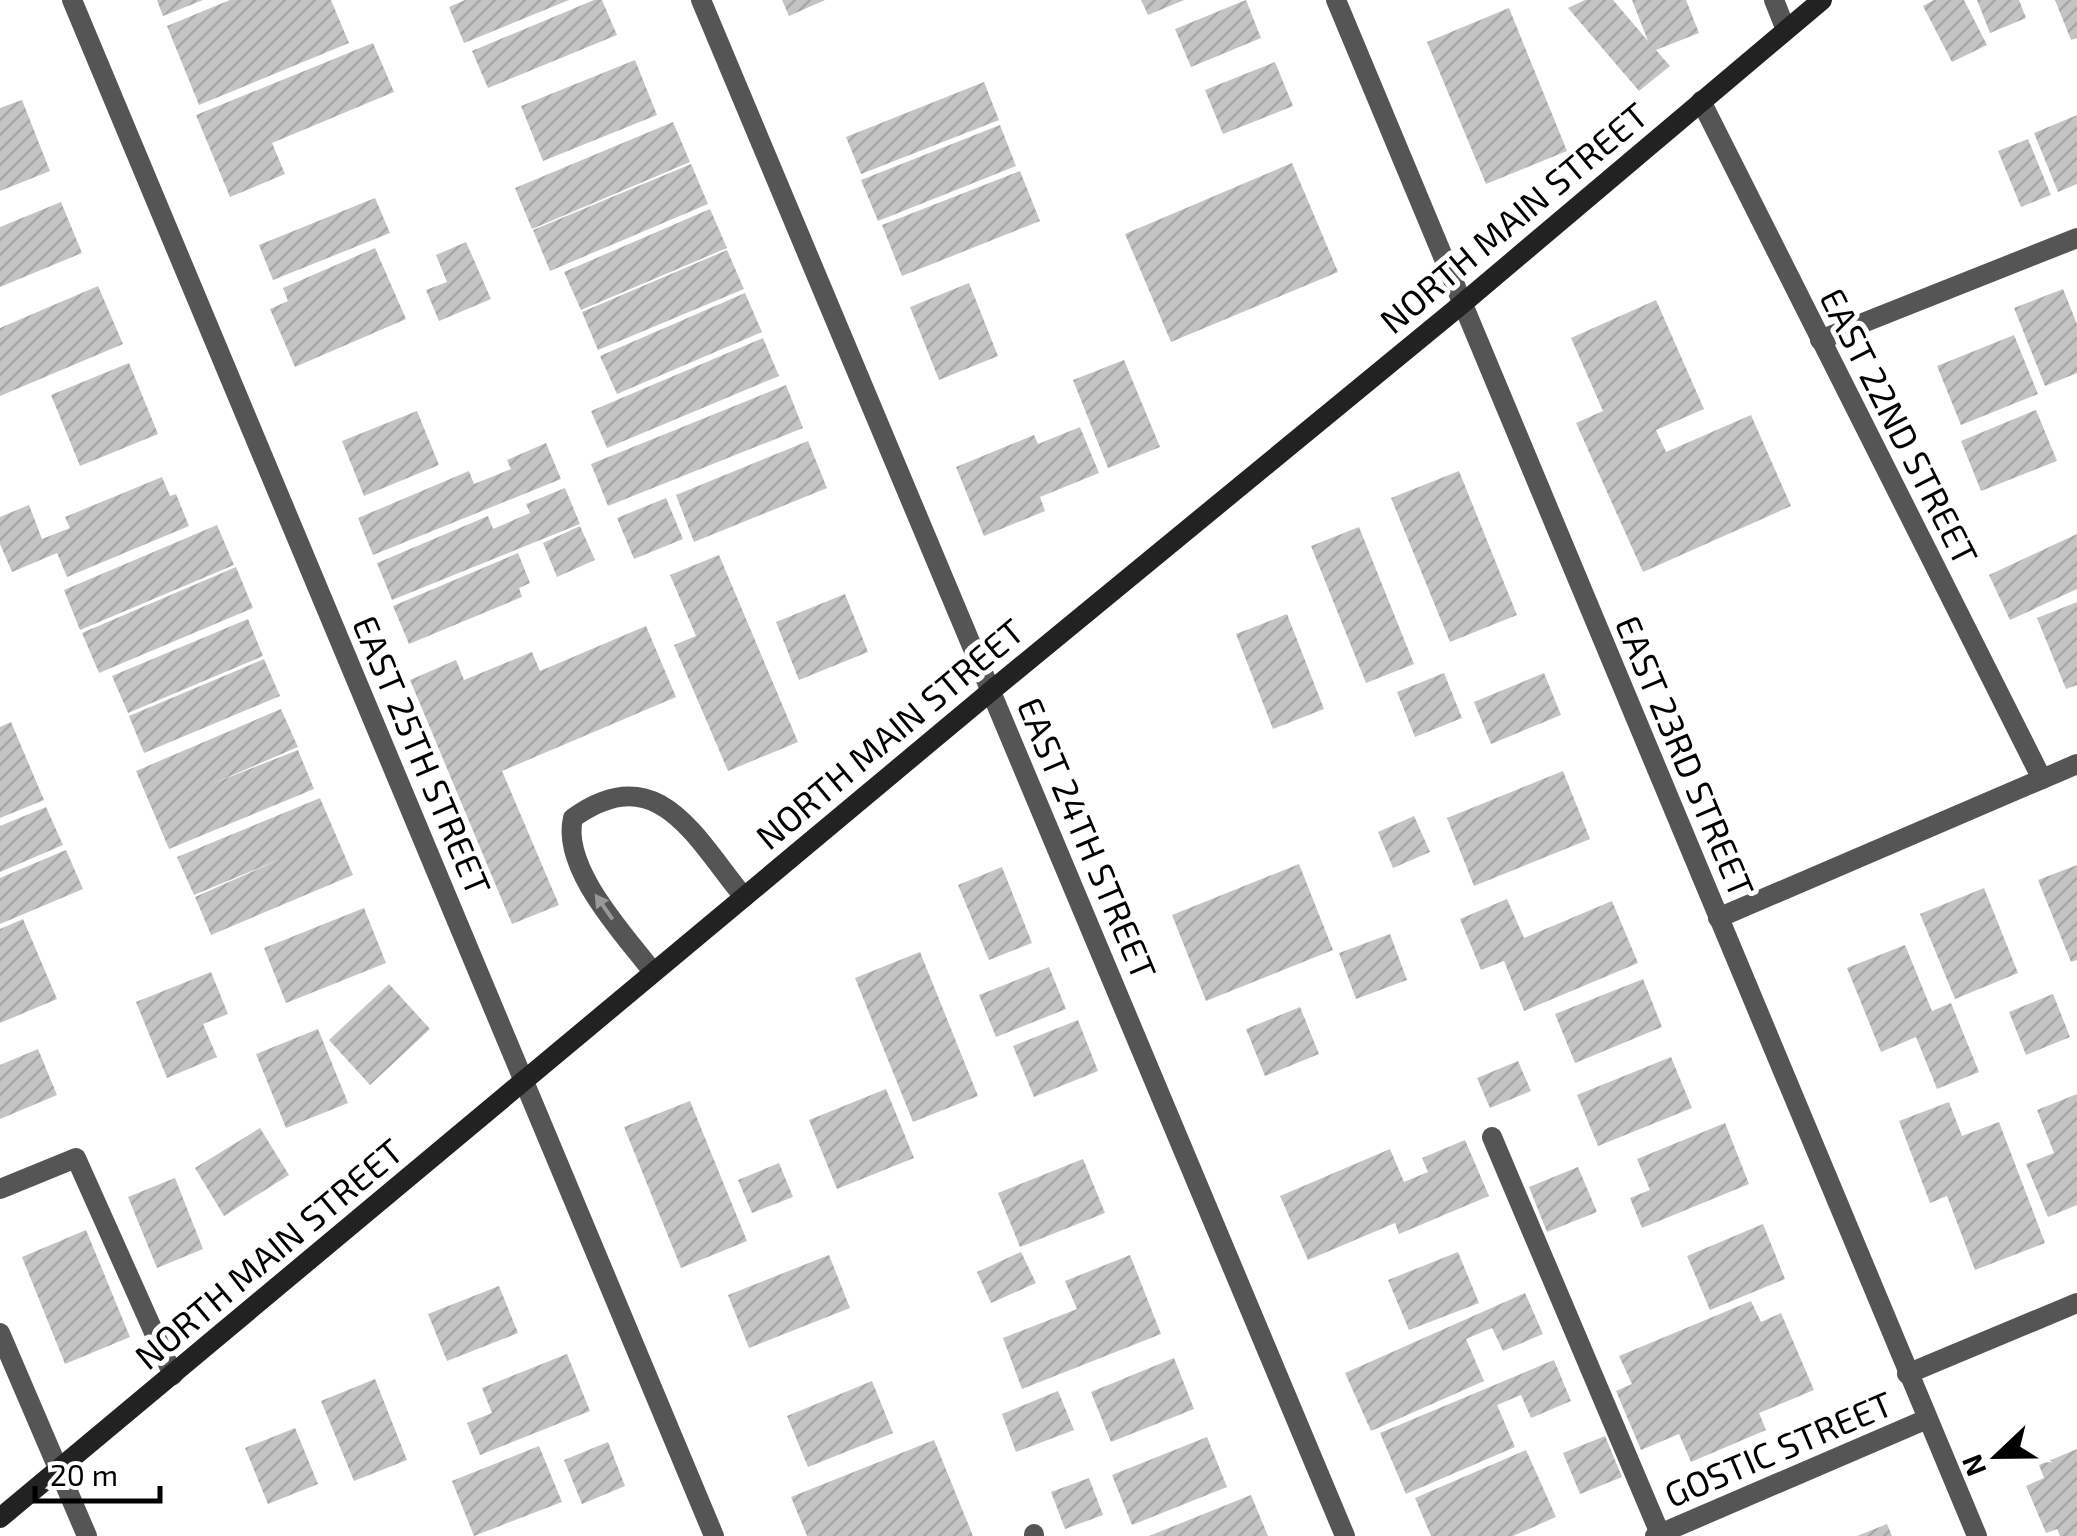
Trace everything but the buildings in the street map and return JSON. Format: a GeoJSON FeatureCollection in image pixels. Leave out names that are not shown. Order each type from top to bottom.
{"type":"FeatureCollection","features":[{"type":"Feature","properties":{"kind":"main road","name":"NORTH MAIN STREET"},"geometry":{"type":"LineString","coordinates":[[0,1518],[991,690],[1462,304],[1822,0]]}},
{"type":"Feature","properties":{"kind":"street","name":"EAST 25TH STREET"},"geometry":{"type":"LineString","coordinates":[[72,0],[714,1536]]}},
{"type":"Feature","properties":{"kind":"street","name":"EAST 24TH STREET"},"geometry":{"type":"LineString","coordinates":[[701,0],[1345,1536]]}},
{"type":"Feature","properties":{"kind":"street","name":"EAST 23RD STREET"},"geometry":{"type":"LineString","coordinates":[[1336,0],[1977,1536]]}},
{"type":"Feature","properties":{"kind":"street"},"geometry":{"type":"LineString","coordinates":[[1774,0],[1786,30]]}},
{"type":"Feature","properties":{"kind":"street","name":"EAST 22ND STREET"},"geometry":{"type":"LineString","coordinates":[[1701,102],[2042,779]]}},
{"type":"Feature","properties":{"kind":"street"},"geometry":{"type":"LineString","coordinates":[[1820,340],[2077,238]]}},
{"type":"Feature","properties":{"kind":"street"},"geometry":{"type":"LineString","coordinates":[[1718,918],[2077,764]]}},
{"type":"Feature","properties":{"kind":"street"},"geometry":{"type":"LineString","coordinates":[[653,972],[598,900],[569,834],[573,818],[592,804],[638,795],[659,801],[674,813],[744,896]]}},
{"type":"Feature","properties":{"kind":"street"},"geometry":{"type":"LineString","coordinates":[[1492,1137],[1659,1535]]}},
{"type":"Feature","properties":{"kind":"street"},"geometry":{"type":"LineString","coordinates":[[0,1190],[76,1158],[173,1375]]}},
{"type":"Feature","properties":{"kind":"street","name":"GOSTIC STREET"},"geometry":{"type":"LineString","coordinates":[[1907,1374],[2077,1303]]}},
{"type":"Feature","properties":{"kind":"street"},"geometry":{"type":"LineString","coordinates":[[0,1333],[87,1536]]}},
{"type":"Feature","properties":{"kind":"street","name":"GOSTIC STREET"},"geometry":{"type":"LineString","coordinates":[[1659,1535],[1927,1419]]}}]}
